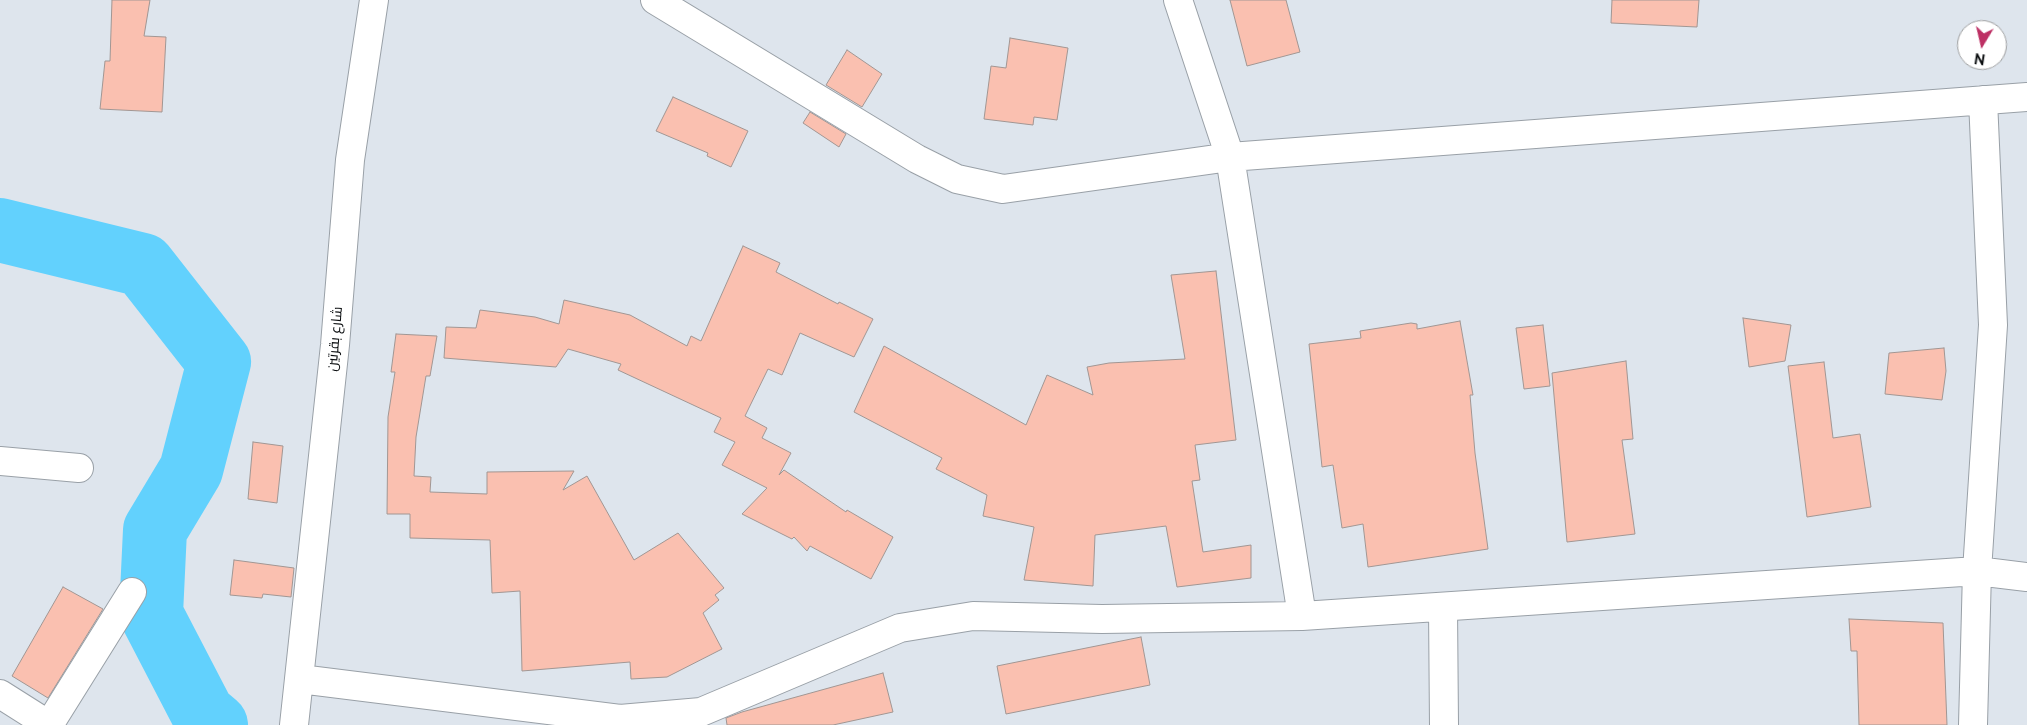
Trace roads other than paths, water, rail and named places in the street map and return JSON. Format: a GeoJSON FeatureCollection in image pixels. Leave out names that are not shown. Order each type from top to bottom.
{"type":"FeatureCollection","features":[{"type":"Feature","properties":{"kind":"street","name":"شارع بقرتين"},"geometry":{"type":"LineString","coordinates":[[294,725],[335,345],[350,160],[374,0]]}},
{"type":"Feature","properties":{"kind":"street"},"geometry":{"type":"LineString","coordinates":[[655,0],[917,159],[957,179],[1003,189],[1230,157],[2027,97]]}},
{"type":"Feature","properties":{"kind":"street"},"geometry":{"type":"LineString","coordinates":[[1178,0],[1230,157],[1302,616]]}},
{"type":"Feature","properties":{"kind":"street"},"geometry":{"type":"LineString","coordinates":[[1972,725],[1977,571],[1993,325],[1983,100]]}},
{"type":"Feature","properties":{"kind":"street"},"geometry":{"type":"LineString","coordinates":[[0,461],[79,468]]}},
{"type":"Feature","properties":{"kind":"street"},"geometry":{"type":"LineString","coordinates":[[300,679],[620,719],[701,712],[900,628],[973,616],[1102,619],[1302,616],[1977,571],[2027,577]]}},
{"type":"Feature","properties":{"kind":"street"},"geometry":{"type":"LineString","coordinates":[[0,694],[49,725],[132,592]]}},
{"type":"Feature","properties":{"kind":"street"},"geometry":{"type":"LineString","coordinates":[[1443,606],[1444,725]]}},
{"type":"Feature","properties":{"kind":"waterway"},"geometry":{"type":"LineString","coordinates":[[0,230],[143,265],[219,362],[191,470],[155,530],[151,614],[203,714],[216,725]]}}]}
